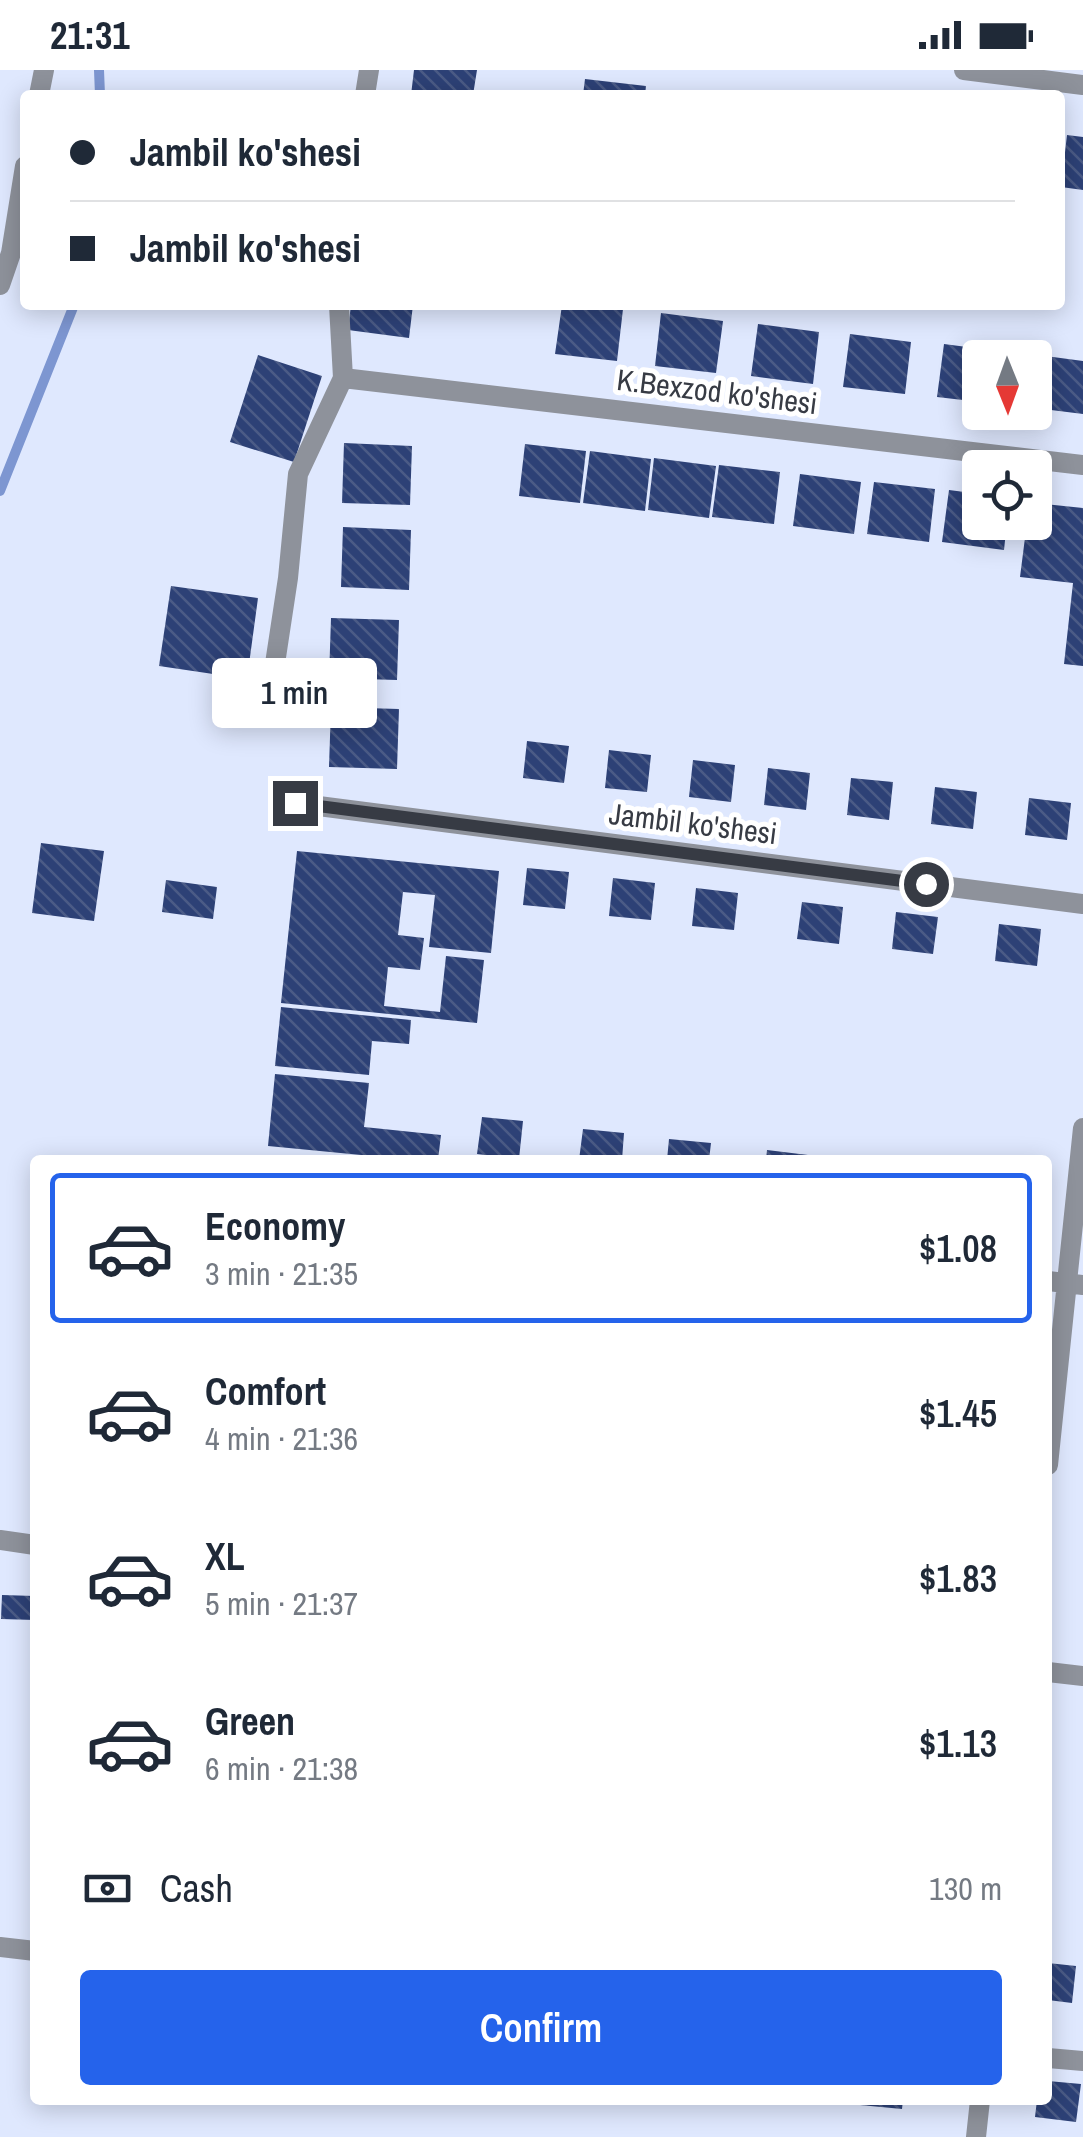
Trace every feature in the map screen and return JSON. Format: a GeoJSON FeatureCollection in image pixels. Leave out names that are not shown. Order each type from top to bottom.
{"type":"FeatureCollection","features":[{"type":"Feature","properties":{"kind":"street"},"geometry":{"type":"LineString","coordinates":[[964,70],[1083,84]]}},
{"type":"Feature","properties":{"kind":"street"},"geometry":{"type":"LineString","coordinates":[[0,286],[11,252],[10,193]]}},
{"type":"Feature","properties":{"kind":"street"},"geometry":{"type":"LineString","coordinates":[[270,690],[288,578],[298,474],[343,378],[339,310]]}},
{"type":"Feature","properties":{"kind":"street","name":"K.Bexzod ko'shesi"},"geometry":{"type":"LineString","coordinates":[[343,378],[1083,466]]}},
{"type":"Feature","properties":{"kind":"street","name":"Jambil ko'shesi"},"geometry":{"type":"LineString","coordinates":[[295,803],[1083,904]]}},
{"type":"Feature","properties":{"kind":"street"},"geometry":{"type":"LineString","coordinates":[[1052,1425],[1083,1128]]}},
{"type":"Feature","properties":{"kind":"street"},"geometry":{"type":"LineString","coordinates":[[0,1540],[30,1544]]}},
{"type":"Feature","properties":{"kind":"street"},"geometry":{"type":"LineString","coordinates":[[1052,1672],[1083,1676]]}},
{"type":"Feature","properties":{"kind":"street"},"geometry":{"type":"LineString","coordinates":[[0,1947],[30,1950]]}},
{"type":"Feature","properties":{"kind":"street"},"geometry":{"type":"LineString","coordinates":[[1052,2058],[1083,2062]]}},
{"type":"Feature","properties":{"kind":"street"},"geometry":{"type":"LineString","coordinates":[[976,2137],[979,2105]]}},
{"type":"Feature","properties":{"kind":"building"},"geometry":{"type":"Polygon","coordinates":[[[414,70],[477,70],[474,90],[412,90],[414,70]]]}},
{"type":"Feature","properties":{"kind":"building"},"geometry":{"type":"Polygon","coordinates":[[[585,79],[646,86],[646,90],[584,90],[585,79]]]}},
{"type":"Feature","properties":{"kind":"building"},"geometry":{"type":"Polygon","coordinates":[[[1067,135],[1083,137],[1083,190],[1065,188],[1067,135]]]}},
{"type":"Feature","properties":{"kind":"building"},"geometry":{"type":"Polygon","coordinates":[[[350,310],[412,310],[409,338],[348,330],[350,310]]]}},
{"type":"Feature","properties":{"kind":"building"},"geometry":{"type":"Polygon","coordinates":[[[561,310],[623,310],[617,361],[555,354],[561,310]]]}},
{"type":"Feature","properties":{"kind":"building"},"geometry":{"type":"Polygon","coordinates":[[[661,313],[723,321],[716,373],[655,366],[661,313]]]}},
{"type":"Feature","properties":{"kind":"building"},"geometry":{"type":"Polygon","coordinates":[[[758,324],[819,332],[813,384],[751,376],[758,324]]]}},
{"type":"Feature","properties":{"kind":"building"},"geometry":{"type":"Polygon","coordinates":[[[850,334],[911,342],[905,394],[843,387],[850,334]]]}},
{"type":"Feature","properties":{"kind":"building"},"geometry":{"type":"Polygon","coordinates":[[[944,344],[962,346],[962,400],[937,397],[944,344]]]}},
{"type":"Feature","properties":{"kind":"building"},"geometry":{"type":"Polygon","coordinates":[[[258,355],[322,376],[294,462],[230,442],[258,355]]]}},
{"type":"Feature","properties":{"kind":"building"},"geometry":{"type":"Polygon","coordinates":[[[1052,357],[1083,361],[1083,414],[1052,410],[1052,357]]]}},
{"type":"Feature","properties":{"kind":"building"},"geometry":{"type":"Polygon","coordinates":[[[344,443],[412,446],[410,505],[342,503],[344,443]]]}},
{"type":"Feature","properties":{"kind":"building"},"geometry":{"type":"Polygon","coordinates":[[[525,444],[586,451],[580,503],[519,496],[525,444]]]}},
{"type":"Feature","properties":{"kind":"building"},"geometry":{"type":"Polygon","coordinates":[[[590,451],[651,459],[645,511],[583,503],[590,451]]]}},
{"type":"Feature","properties":{"kind":"building"},"geometry":{"type":"Polygon","coordinates":[[[654,458],[716,466],[709,518],[648,510],[654,458]]]}},
{"type":"Feature","properties":{"kind":"building"},"geometry":{"type":"Polygon","coordinates":[[[719,465],[780,472],[774,524],[712,517],[719,465]]]}},
{"type":"Feature","properties":{"kind":"building"},"geometry":{"type":"Polygon","coordinates":[[[800,474],[861,482],[854,534],[793,526],[800,474]]]}},
{"type":"Feature","properties":{"kind":"building"},"geometry":{"type":"Polygon","coordinates":[[[874,482],[935,489],[929,542],[867,534],[874,482]]]}},
{"type":"Feature","properties":{"kind":"building"},"geometry":{"type":"Polygon","coordinates":[[[949,490],[962,492],[962,540],[1005,540],[1004,550],[942,542],[949,490]]]}},
{"type":"Feature","properties":{"kind":"building"},"geometry":{"type":"Polygon","coordinates":[[[1052,505],[1083,508],[1083,666],[1064,664],[1073,583],[1020,577],[1025,540],[1052,540],[1052,505]]]}},
{"type":"Feature","properties":{"kind":"building"},"geometry":{"type":"Polygon","coordinates":[[[343,527],[411,530],[409,590],[341,587],[343,527]]]}},
{"type":"Feature","properties":{"kind":"building"},"geometry":{"type":"Polygon","coordinates":[[[171,586],[258,598],[247,679],[159,666],[171,586]]]}},
{"type":"Feature","properties":{"kind":"building"},"geometry":{"type":"Polygon","coordinates":[[[331,618],[399,620],[397,680],[329,678],[331,618]]]}},
{"type":"Feature","properties":{"kind":"building"},"geometry":{"type":"Polygon","coordinates":[[[331,707],[399,709],[397,769],[329,767],[331,707]]]}},
{"type":"Feature","properties":{"kind":"building"},"geometry":{"type":"Polygon","coordinates":[[[527,741],[569,746],[564,783],[523,778],[527,741]]]}},
{"type":"Feature","properties":{"kind":"building"},"geometry":{"type":"Polygon","coordinates":[[[609,750],[651,755],[647,792],[605,788],[609,750]]]}},
{"type":"Feature","properties":{"kind":"building"},"geometry":{"type":"Polygon","coordinates":[[[693,760],[735,765],[731,802],[689,797],[693,760]]]}},
{"type":"Feature","properties":{"kind":"building"},"geometry":{"type":"Polygon","coordinates":[[[768,768],[810,773],[806,810],[764,805],[768,768]]]}},
{"type":"Feature","properties":{"kind":"building"},"geometry":{"type":"Polygon","coordinates":[[[851,778],[893,782],[889,820],[847,815],[851,778]]]}},
{"type":"Feature","properties":{"kind":"building"},"geometry":{"type":"Polygon","coordinates":[[[935,787],[977,792],[973,829],[931,824],[935,787]]]}},
{"type":"Feature","properties":{"kind":"building"},"geometry":{"type":"Polygon","coordinates":[[[1029,798],[1071,803],[1067,840],[1025,835],[1029,798]]]}},
{"type":"Feature","properties":{"kind":"building"},"geometry":{"type":"Polygon","coordinates":[[[41,843],[104,851],[94,921],[32,913],[41,843]]]}},
{"type":"Feature","properties":{"kind":"building"},"geometry":{"type":"Polygon","coordinates":[[[297,851],[499,871],[491,953],[429,947],[435,895],[403,892],[398,935],[424,938],[420,970],[388,967],[384,1006],[440,1012],[446,956],[484,960],[477,1023],[281,1003],[297,851]]]}},
{"type":"Feature","properties":{"kind":"building"},"geometry":{"type":"Polygon","coordinates":[[[527,868],[569,872],[565,909],[523,905],[527,868]]]}},
{"type":"Feature","properties":{"kind":"building"},"geometry":{"type":"Polygon","coordinates":[[[613,878],[655,883],[651,920],[609,916],[613,878]]]}},
{"type":"Feature","properties":{"kind":"building"},"geometry":{"type":"Polygon","coordinates":[[[166,880],[217,887],[213,919],[162,912],[166,880]]]}},
{"type":"Feature","properties":{"kind":"building"},"geometry":{"type":"Polygon","coordinates":[[[696,888],[738,893],[734,930],[692,926],[696,888]]]}},
{"type":"Feature","properties":{"kind":"building"},"geometry":{"type":"Polygon","coordinates":[[[802,902],[843,907],[839,944],[797,939],[802,902]]]}},
{"type":"Feature","properties":{"kind":"building"},"geometry":{"type":"Polygon","coordinates":[[[896,912],[938,917],[933,954],[892,949],[896,912]]]}},
{"type":"Feature","properties":{"kind":"building"},"geometry":{"type":"Polygon","coordinates":[[[999,924],[1041,929],[1037,966],[995,961],[999,924]]]}},
{"type":"Feature","properties":{"kind":"building"},"geometry":{"type":"Polygon","coordinates":[[[281,1007],[411,1020],[409,1044],[372,1041],[369,1075],[275,1066],[281,1007]]]}},
{"type":"Feature","properties":{"kind":"building"},"geometry":{"type":"Polygon","coordinates":[[[275,1074],[369,1083],[364,1127],[441,1135],[439,1155],[361,1155],[268,1146],[275,1074]]]}},
{"type":"Feature","properties":{"kind":"building"},"geometry":{"type":"Polygon","coordinates":[[[482,1117],[523,1121],[519,1155],[477,1154],[482,1117]]]}},
{"type":"Feature","properties":{"kind":"building"},"geometry":{"type":"Polygon","coordinates":[[[583,1129],[624,1133],[622,1155],[580,1155],[583,1129]]]}},
{"type":"Feature","properties":{"kind":"building"},"geometry":{"type":"Polygon","coordinates":[[[669,1139],[711,1143],[710,1155],[667,1155],[669,1139]]]}},
{"type":"Feature","properties":{"kind":"building"},"geometry":{"type":"Polygon","coordinates":[[[767,1150],[808,1155],[766,1155],[767,1150]]]}},
{"type":"Feature","properties":{"kind":"building"},"geometry":{"type":"Polygon","coordinates":[[[2,1595],[30,1596],[30,1620],[1,1619],[2,1595]]]}},
{"type":"Feature","properties":{"kind":"building"},"geometry":{"type":"Polygon","coordinates":[[[1052,1963],[1076,1966],[1072,2003],[1052,2000],[1052,1963]]]}},
{"type":"Feature","properties":{"kind":"building"},"geometry":{"type":"Polygon","coordinates":[[[1052,2081],[1081,2084],[1076,2122],[1035,2117],[1036,2105],[1052,2105],[1052,2081]]]}},
{"type":"Feature","properties":{"kind":"building"},"geometry":{"type":"Polygon","coordinates":[[[860,2105],[902,2105],[902,2109],[860,2105]]]}},
{"type":"Feature","properties":{"kind":"waterway"},"geometry":{"type":"LineString","coordinates":[[99,70],[100,90]]}},
{"type":"Feature","properties":{"kind":"waterway"},"geometry":{"type":"LineString","coordinates":[[0,491],[72,310]]}},
{"type":"Feature","properties":{"kind":"route"},"geometry":{"type":"LineString","coordinates":[[295,803],[926,884]]}}]}
